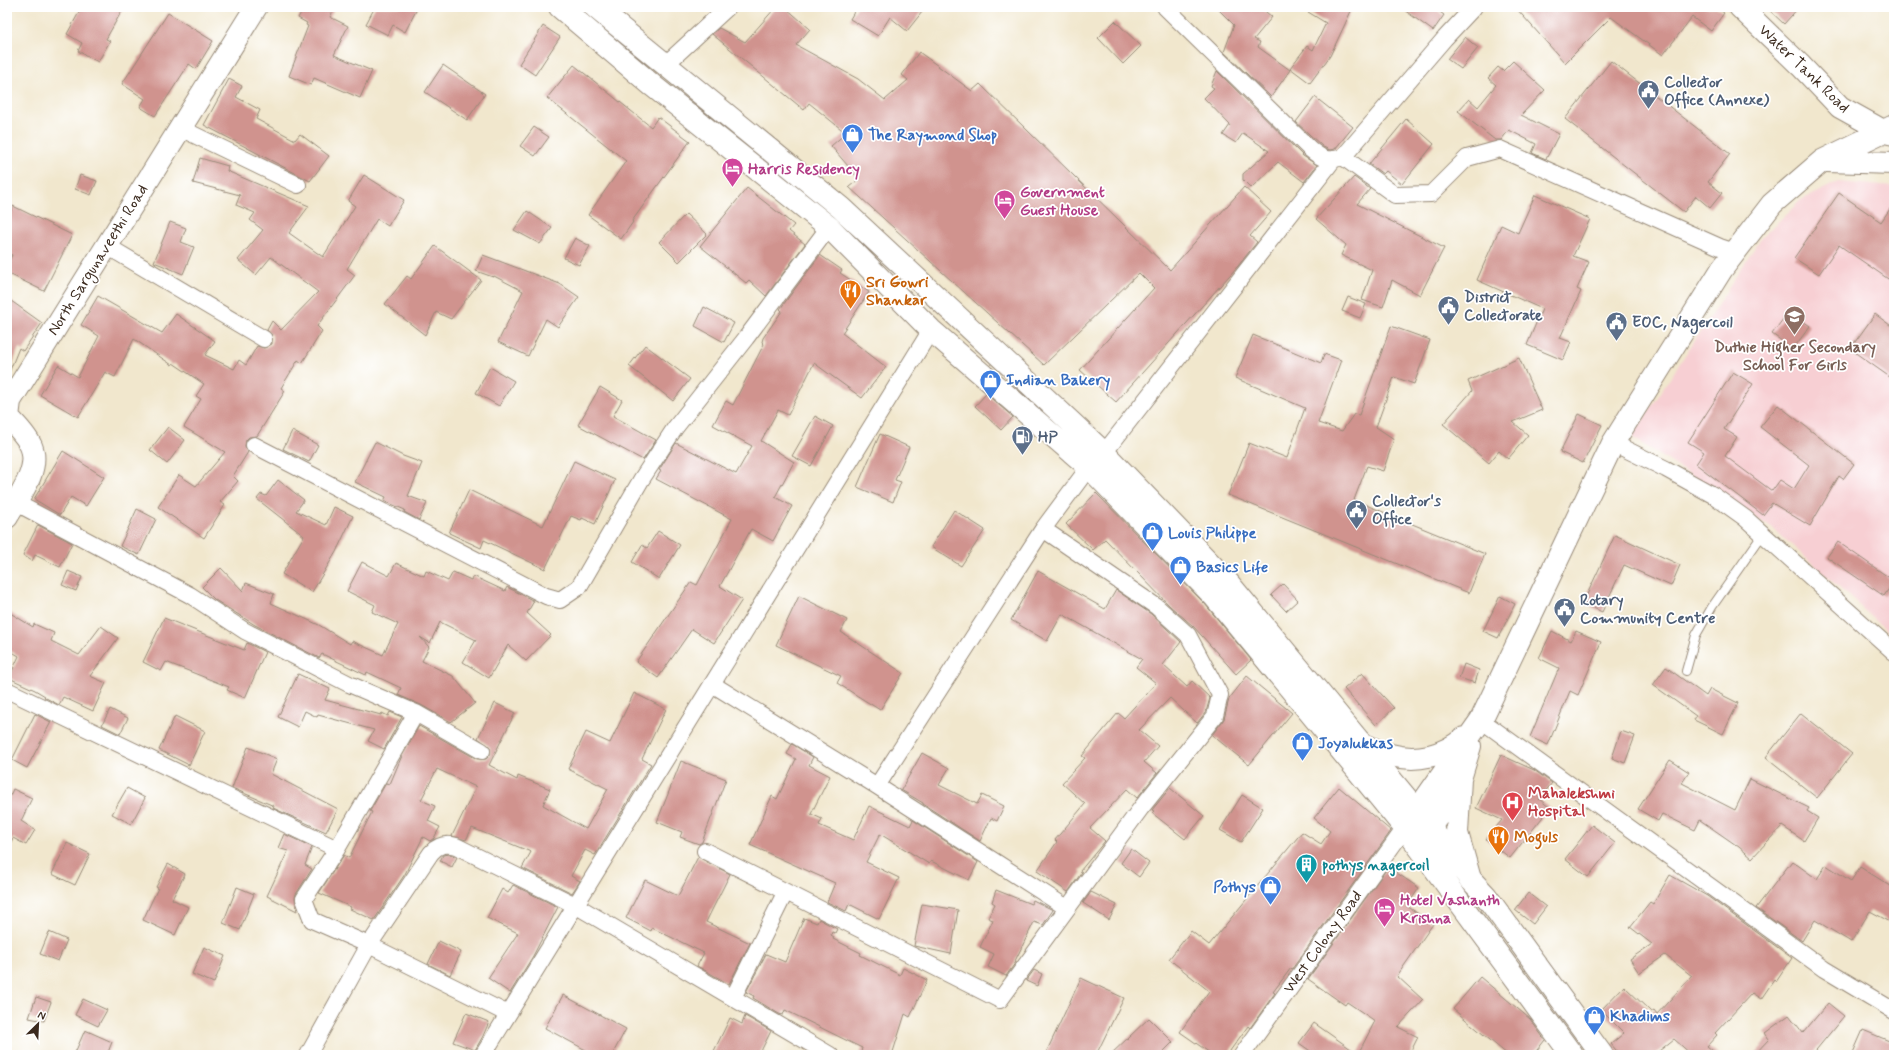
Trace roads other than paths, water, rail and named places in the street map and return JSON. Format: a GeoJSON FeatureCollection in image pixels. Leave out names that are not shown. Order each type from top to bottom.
{"type":"FeatureCollection","features":[{"type":"Feature","properties":{"kind":"main road","name":"North Sargunaveethi Road"},"geometry":{"type":"LineString","coordinates":[[10,506],[31,472],[33,455],[30,446],[8,416],[10,401],[256,7]]}},
{"type":"Feature","properties":{"kind":"main road"},"geometry":{"type":"LineString","coordinates":[[560,7],[653,86],[829,227],[931,330],[1097,460],[1214,596],[1411,837],[1572,1055]]}},
{"type":"Feature","properties":{"kind":"main road"},"geometry":{"type":"LineString","coordinates":[[596,7],[841,208],[899,262],[1097,460],[1225,579],[1423,819],[1471,880],[1486,896],[1596,1052]]}},
{"type":"Feature","properties":{"kind":"main road","name":"Water Tank Road"},"geometry":{"type":"LineString","coordinates":[[1740,7],[1801,66],[1840,107],[1891,131]]}},
{"type":"Feature","properties":{"kind":"main road"},"geometry":{"type":"LineString","coordinates":[[1411,837],[1479,723],[1613,443],[1722,269],[1772,204],[1822,161],[1891,131]]}},
{"type":"Feature","properties":{"kind":"main road"},"geometry":{"type":"LineString","coordinates":[[1822,161],[1894,163]]}},
{"type":"Feature","properties":{"kind":"main road"},"geometry":{"type":"LineString","coordinates":[[1359,742],[1391,756],[1404,758],[1434,756],[1449,750],[1479,723]]}},
{"type":"Feature","properties":{"kind":"main road"},"geometry":{"type":"LineString","coordinates":[[1471,880],[1457,833],[1460,779],[1479,723]]}},
{"type":"Feature","properties":{"kind":"main road"},"geometry":{"type":"LineString","coordinates":[[1423,819],[1460,779]]}},
{"type":"Feature","properties":{"kind":"street"},"geometry":{"type":"LineString","coordinates":[[666,64],[728,7]]}},
{"type":"Feature","properties":{"kind":"street"},"geometry":{"type":"LineString","coordinates":[[1165,7],[1314,152],[1325,159],[1338,158],[1395,195],[1431,194],[1467,158],[1500,149],[1720,247],[1735,252]]}},
{"type":"Feature","properties":{"kind":"street"},"geometry":{"type":"LineString","coordinates":[[877,786],[1042,529],[1338,158],[1474,7]]}},
{"type":"Feature","properties":{"kind":"street"},"geometry":{"type":"LineString","coordinates":[[180,128],[298,185]]}},
{"type":"Feature","properties":{"kind":"street"},"geometry":{"type":"LineString","coordinates":[[254,444],[546,596],[560,600],[579,587],[641,480],[675,428],[746,338],[829,227]]}},
{"type":"Feature","properties":{"kind":"street"},"geometry":{"type":"LineString","coordinates":[[107,246],[264,339]]}},
{"type":"Feature","properties":{"kind":"street"},"geometry":{"type":"LineString","coordinates":[[881,280],[899,262]]}},
{"type":"Feature","properties":{"kind":"street"},"geometry":{"type":"LineString","coordinates":[[483,1055],[931,330]]}},
{"type":"Feature","properties":{"kind":"street"},"geometry":{"type":"LineString","coordinates":[[1613,443],[1666,469],[1713,495],[1745,518],[1894,652]]}},
{"type":"Feature","properties":{"kind":"street"},"geometry":{"type":"LineString","coordinates":[[10,506],[190,595],[245,631],[349,684],[416,713],[482,751]]}},
{"type":"Feature","properties":{"kind":"street"},"geometry":{"type":"LineString","coordinates":[[705,851],[785,893],[1000,1000],[1141,808],[1215,716],[1220,695],[1188,635],[1157,607],[1042,529]]}},
{"type":"Feature","properties":{"kind":"street"},"geometry":{"type":"LineString","coordinates":[[712,684],[877,786],[1067,908]]}},
{"type":"Feature","properties":{"kind":"street"},"geometry":{"type":"LineString","coordinates":[[7,690],[337,849]]}},
{"type":"Feature","properties":{"kind":"street"},"geometry":{"type":"LineString","coordinates":[[416,713],[337,849],[304,899],[312,920],[369,945],[508,1014]]}},
{"type":"Feature","properties":{"kind":"street"},"geometry":{"type":"LineString","coordinates":[[1479,723],[1824,969],[1894,1011]]}},
{"type":"Feature","properties":{"kind":"street","name":"West Colony Road"},"geometry":{"type":"LineString","coordinates":[[1242,1055],[1411,837]]}},
{"type":"Feature","properties":{"kind":"street"},"geometry":{"type":"LineString","coordinates":[[308,1055],[369,945],[431,853],[436,847],[442,845],[456,846],[575,905],[830,1055]]}},
{"type":"Feature","properties":{"kind":"street"},"geometry":{"type":"LineString","coordinates":[[733,998],[785,893]]}},
{"type":"Feature","properties":{"kind":"lane"},"geometry":{"type":"LineString","coordinates":[[1686,671],[1696,635],[1712,607],[1763,534]]}},
{"type":"Feature","properties":{"kind":"place","name":"Collector Office (Annexe)"},"geometry":{"type":"Point","coordinates":[1648,110]}},
{"type":"Feature","properties":{"kind":"place","name":"The Raymond Shop"},"geometry":{"type":"Point","coordinates":[852,154]}},
{"type":"Feature","properties":{"kind":"place","name":"Harris Residency"},"geometry":{"type":"Point","coordinates":[733,188]}},
{"type":"Feature","properties":{"kind":"place","name":"Government Guest House"},"geometry":{"type":"Point","coordinates":[1004,220]}},
{"type":"Feature","properties":{"kind":"place","name":"Sri Gowri Shankar"},"geometry":{"type":"Point","coordinates":[851,310]}},
{"type":"Feature","properties":{"kind":"place","name":"District Collectorate"},"geometry":{"type":"Point","coordinates":[1448,326]}},
{"type":"Feature","properties":{"kind":"place","name":"Duthie Higher Secondary School For Girls"},"geometry":{"type":"Point","coordinates":[1795,336]}},
{"type":"Feature","properties":{"kind":"place","name":"EOC, Nagercoil"},"geometry":{"type":"Point","coordinates":[1616,342]}},
{"type":"Feature","properties":{"kind":"place","name":"Indian Bakery"},"geometry":{"type":"Point","coordinates":[990,400]}},
{"type":"Feature","properties":{"kind":"place","name":"HP"},"geometry":{"type":"Point","coordinates":[1023,456]}},
{"type":"Feature","properties":{"kind":"place","name":"Collector's Office"},"geometry":{"type":"Point","coordinates":[1357,530]}},
{"type":"Feature","properties":{"kind":"place","name":"Louis Philippe"},"geometry":{"type":"Point","coordinates":[1152,552]}},
{"type":"Feature","properties":{"kind":"place","name":"Basics Life"},"geometry":{"type":"Point","coordinates":[1181,586]}},
{"type":"Feature","properties":{"kind":"place","name":"Rotary Community Centre"},"geometry":{"type":"Point","coordinates":[1565,628]}},
{"type":"Feature","properties":{"kind":"place","name":"Joyalukkas"},"geometry":{"type":"Point","coordinates":[1302,762]}},
{"type":"Feature","properties":{"kind":"place","name":"Mahalekshmi Hospital"},"geometry":{"type":"Point","coordinates":[1512,822]}},
{"type":"Feature","properties":{"kind":"place","name":"Moguls"},"geometry":{"type":"Point","coordinates":[1498,856]}},
{"type":"Feature","properties":{"kind":"place","name":"pothys nagercoil"},"geometry":{"type":"Point","coordinates":[1306,884]}},
{"type":"Feature","properties":{"kind":"place","name":"Pothys"},"geometry":{"type":"Point","coordinates":[1271,906]}},
{"type":"Feature","properties":{"kind":"place","name":"Hotel Vashanth Krishna"},"geometry":{"type":"Point","coordinates":[1384,928]}},
{"type":"Feature","properties":{"kind":"place","name":"Khadims"},"geometry":{"type":"Point","coordinates":[1594,1036]}}]}
